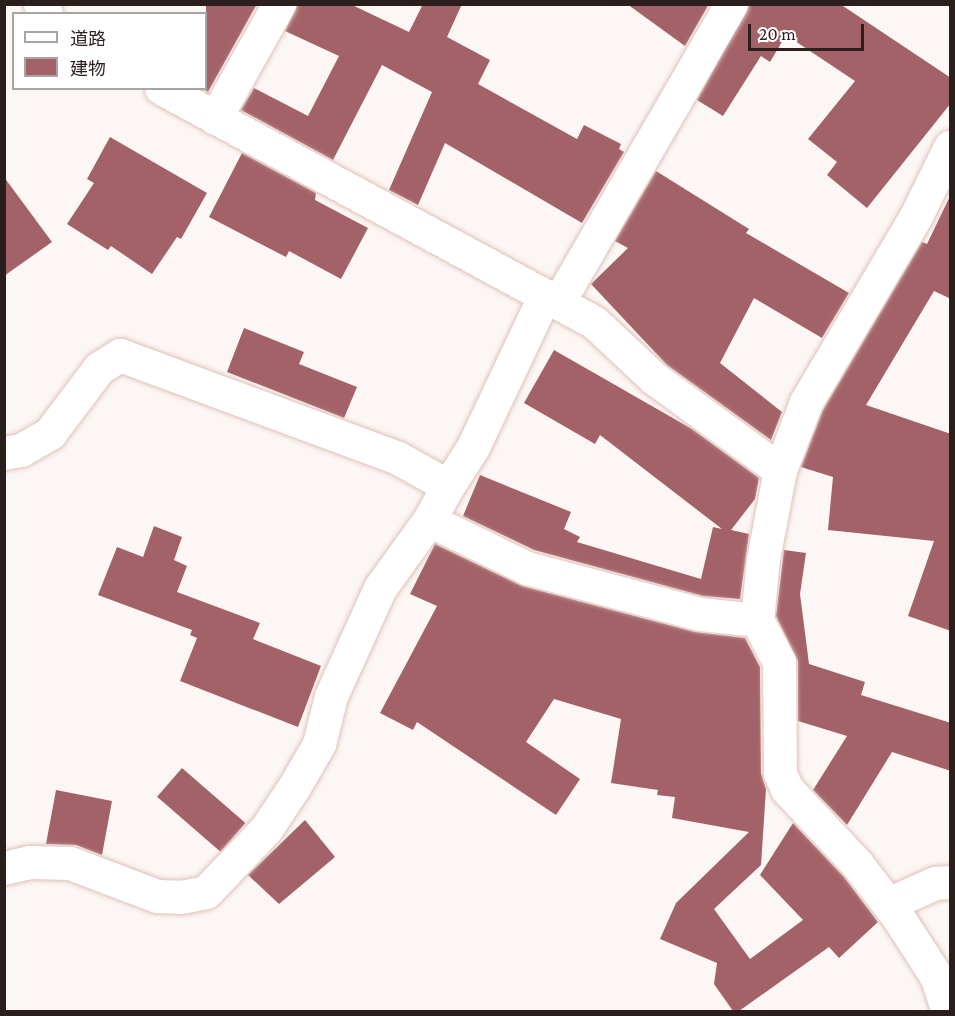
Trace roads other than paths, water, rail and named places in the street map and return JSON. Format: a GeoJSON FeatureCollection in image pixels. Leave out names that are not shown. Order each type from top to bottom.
{"type":"FeatureCollection","features":[{"type":"Feature","properties":{"kind":"street"},"geometry":{"type":"LineString","coordinates":[[215,118],[279,4]]}},
{"type":"Feature","properties":{"kind":"street"},"geometry":{"type":"LineString","coordinates":[[4,868],[30,862],[70,863],[157,896],[181,897],[206,892],[266,829],[319,744],[331,696],[380,588],[429,520],[473,447],[552,298],[731,4]]}},
{"type":"Feature","properties":{"kind":"street"},"geometry":{"type":"LineString","coordinates":[[166,90],[594,322],[655,379],[780,470]]}},
{"type":"Feature","properties":{"kind":"street"},"geometry":{"type":"LineString","coordinates":[[948,1011],[936,976],[888,904],[787,789],[780,773],[779,662],[757,620],[763,559],[780,470],[806,402],[916,216],[951,147]]}},
{"type":"Feature","properties":{"kind":"street"},"geometry":{"type":"LineString","coordinates":[[4,453],[21,450],[50,433],[99,369],[120,355],[387,454],[448,486]]}},
{"type":"Feature","properties":{"kind":"street"},"geometry":{"type":"LineString","coordinates":[[429,520],[527,568],[655,604],[700,614],[757,620]]}},
{"type":"Feature","properties":{"kind":"street"},"geometry":{"type":"LineString","coordinates":[[888,904],[935,883],[951,882]]}}]}
